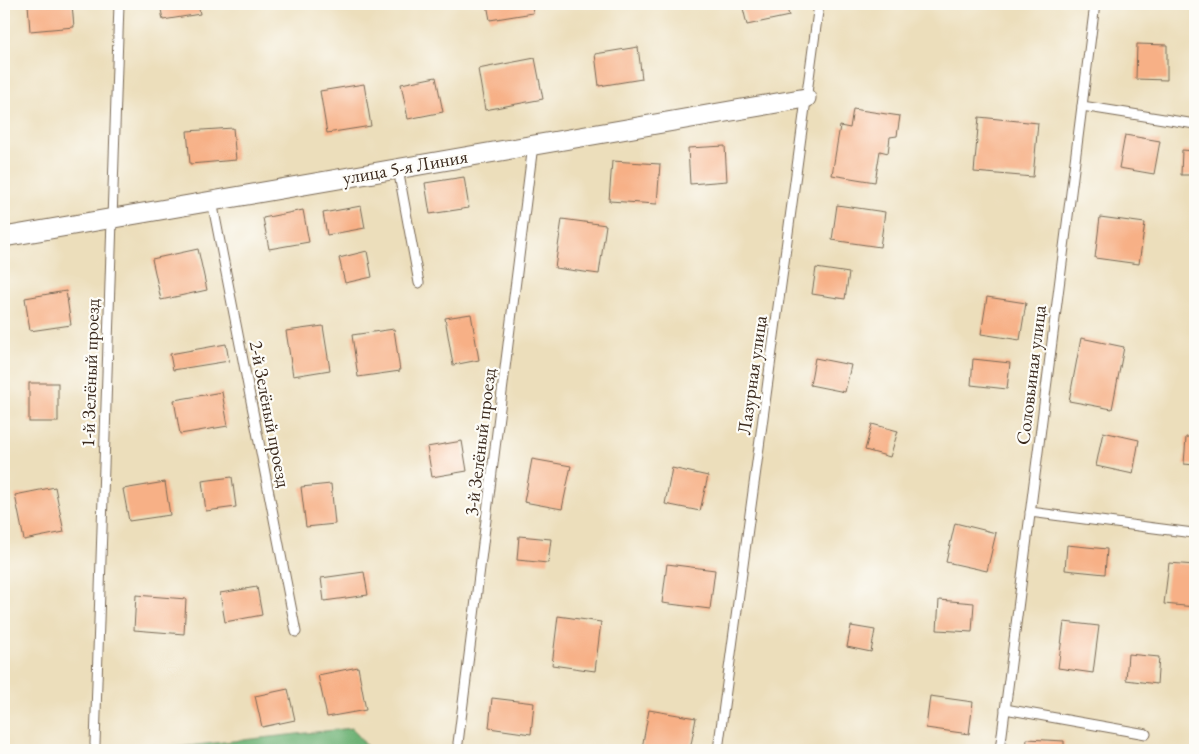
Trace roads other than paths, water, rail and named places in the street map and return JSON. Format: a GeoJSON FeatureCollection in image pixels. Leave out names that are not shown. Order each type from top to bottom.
{"type":"FeatureCollection","features":[{"type":"Feature","properties":{"kind":"street","name":"улица 5-я Линия"},"geometry":{"type":"LineString","coordinates":[[4,237],[806,98]]}},
{"type":"Feature","properties":{"kind":"lane","name":"1-й Зелёный проезд"},"geometry":{"type":"LineString","coordinates":[[95,744],[119,4]]}},
{"type":"Feature","properties":{"kind":"lane","name":"Лазурная улица"},"geometry":{"type":"LineString","coordinates":[[718,750],[819,4]]}},
{"type":"Feature","properties":{"kind":"lane","name":"Соловьиная улица"},"geometry":{"type":"LineString","coordinates":[[1000,750],[1096,4]]}},
{"type":"Feature","properties":{"kind":"lane"},"geometry":{"type":"LineString","coordinates":[[1082,106],[1195,124]]}},
{"type":"Feature","properties":{"kind":"lane","name":"3-й Зелёный проезд"},"geometry":{"type":"LineString","coordinates":[[458,743],[533,145]]}},
{"type":"Feature","properties":{"kind":"lane"},"geometry":{"type":"LineString","coordinates":[[398,168],[419,283]]}},
{"type":"Feature","properties":{"kind":"lane","name":"2-й Зелёный проезд"},"geometry":{"type":"LineString","coordinates":[[212,201],[296,632]]}},
{"type":"Feature","properties":{"kind":"lane"},"geometry":{"type":"LineString","coordinates":[[1030,512],[1193,532]]}},
{"type":"Feature","properties":{"kind":"lane"},"geometry":{"type":"LineString","coordinates":[[1005,709],[1146,734]]}}]}
